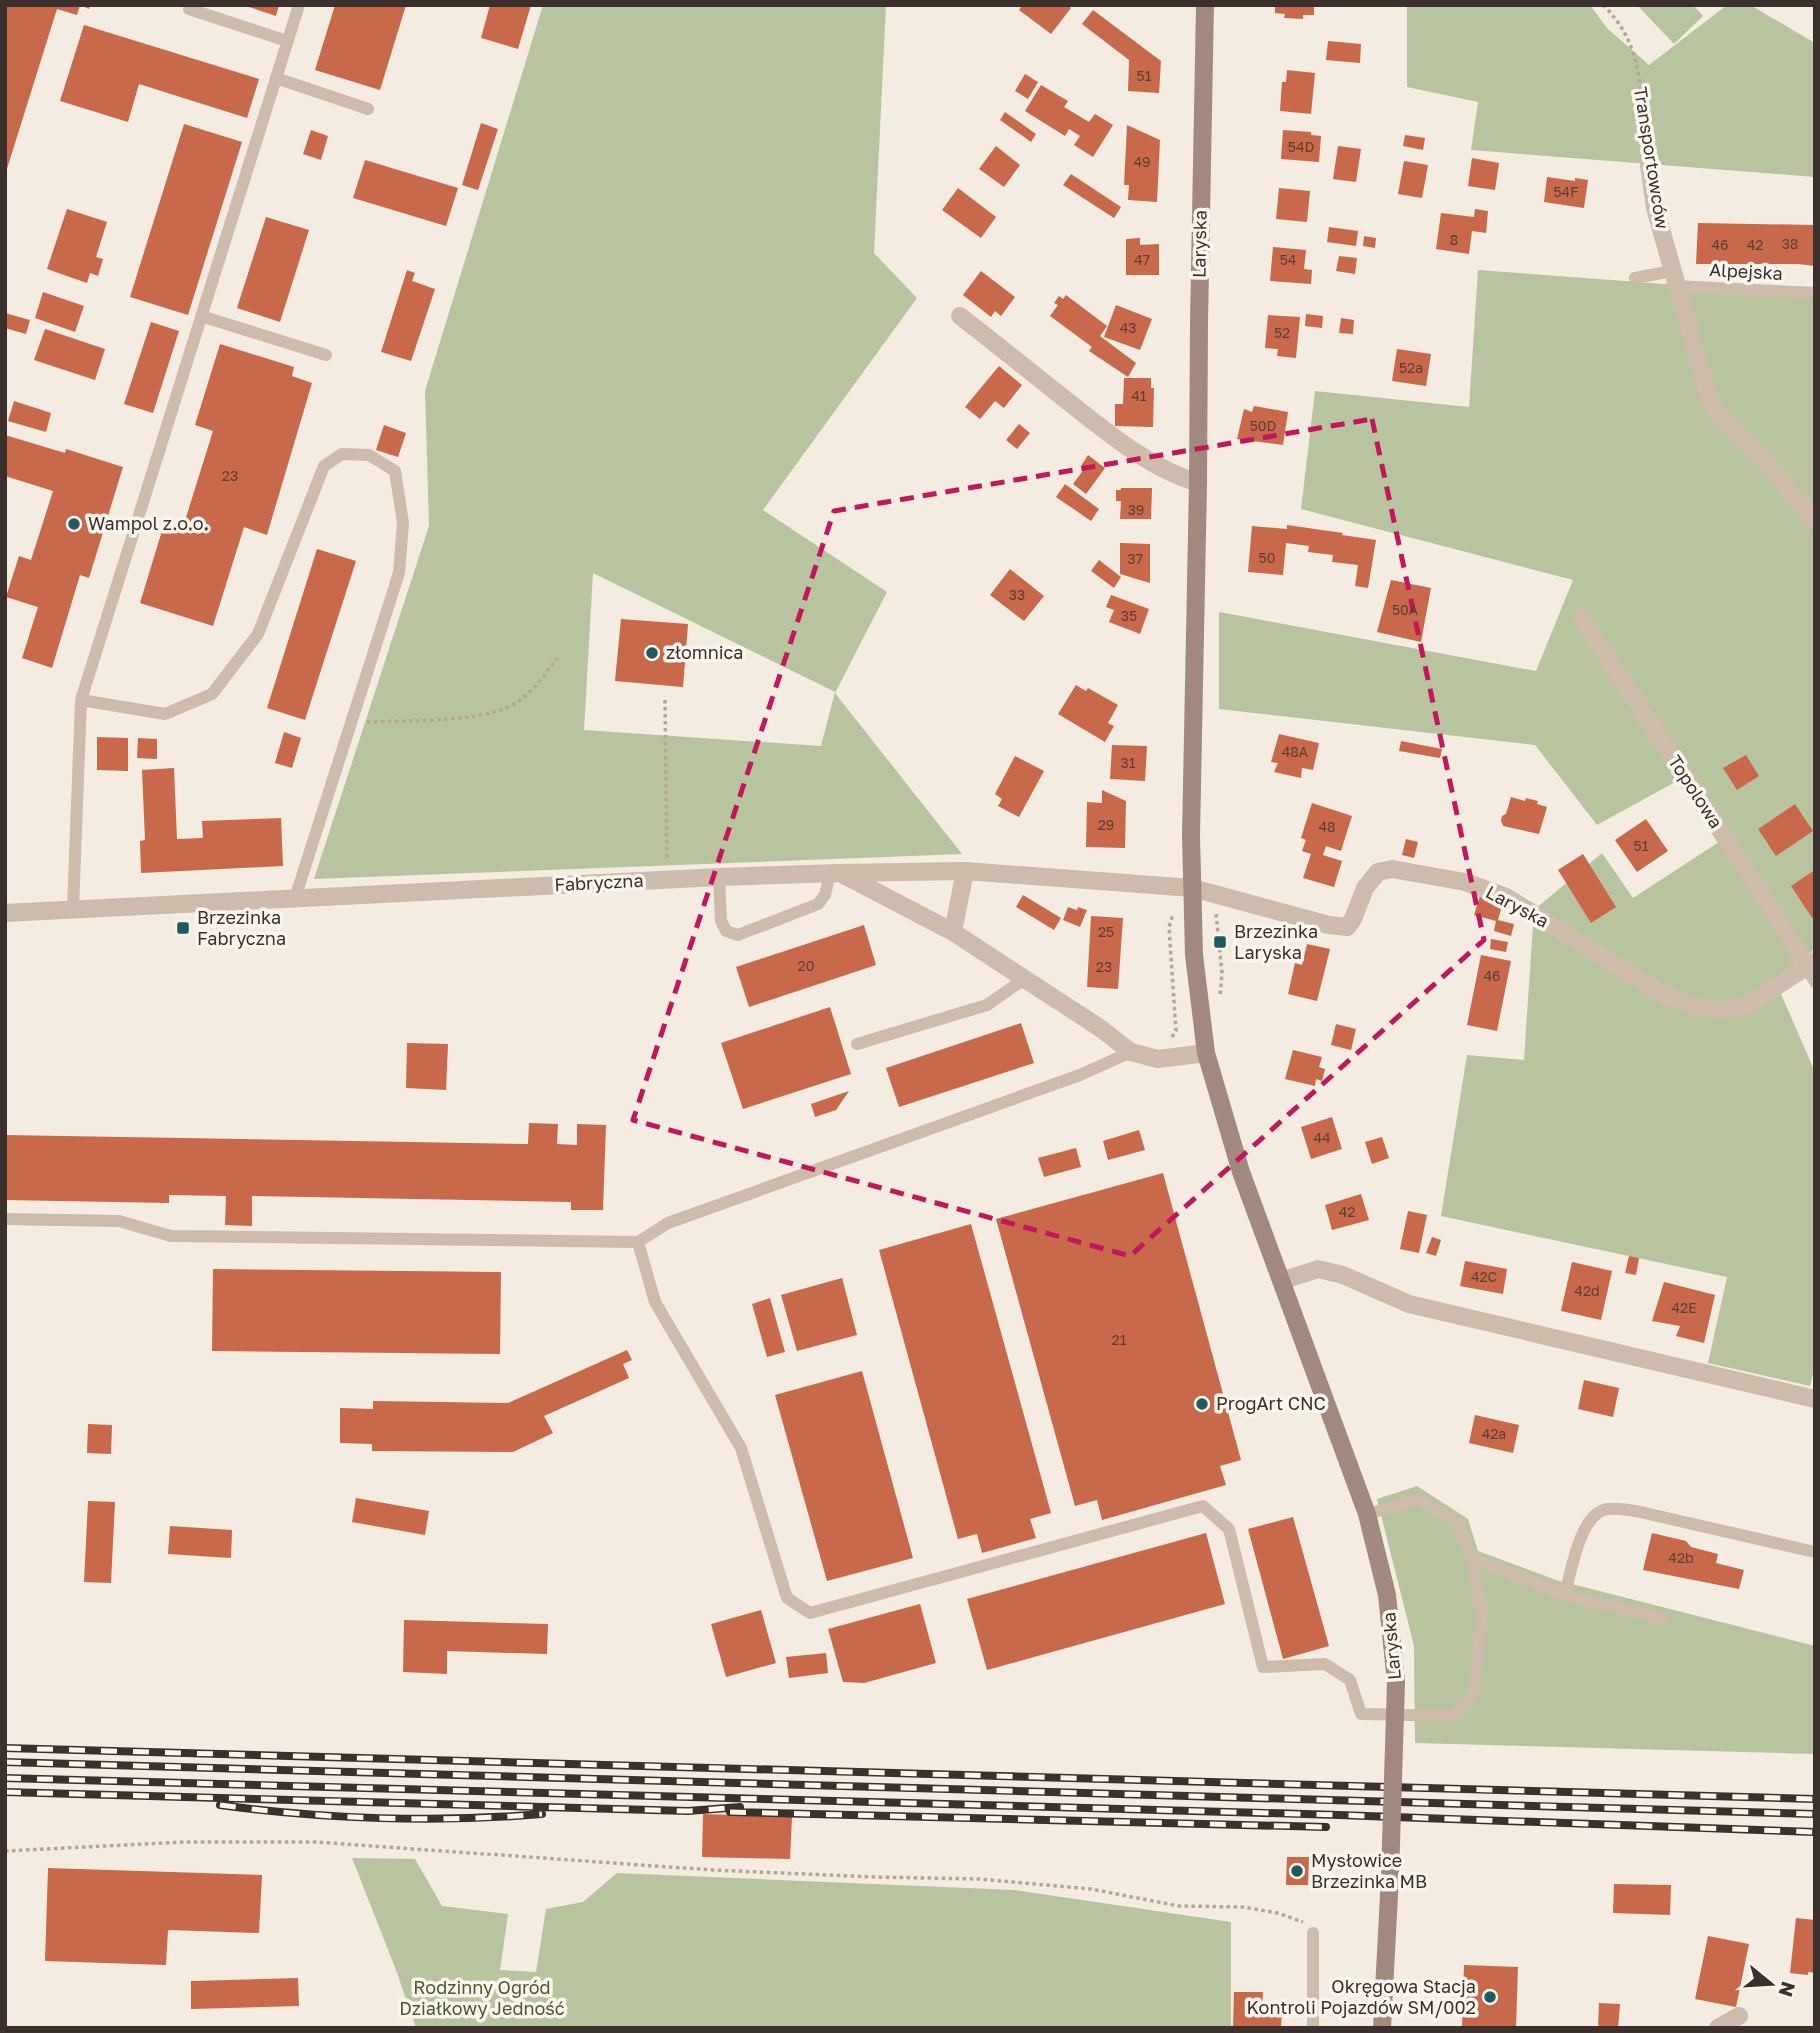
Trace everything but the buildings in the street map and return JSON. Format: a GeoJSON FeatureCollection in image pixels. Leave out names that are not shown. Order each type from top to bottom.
{"type":"FeatureCollection","features":[{"type":"Feature","properties":{"kind":"street","name":"Laryska"},"geometry":{"type":"LineString","coordinates":[[1205,5],[1198,342],[1199,483],[1191,824],[1194,955],[1206,1054],[1241,1172],[1367,1514],[1387,1595],[1396,1682],[1382,2028]]}},
{"type":"Feature","properties":{"kind":"street","name":"Transportowców"},"geometry":{"type":"LineString","coordinates":[[1649,165],[1655,208],[1709,399],[1729,426],[1757,452],[1815,521]]}},
{"type":"Feature","properties":{"kind":"street"},"geometry":{"type":"LineString","coordinates":[[960,316],[1142,456],[1177,476],[1199,483]]}},
{"type":"Feature","properties":{"kind":"street","name":"Topolowa"},"geometry":{"type":"LineString","coordinates":[[1581,618],[1812,970]]}},
{"type":"Feature","properties":{"kind":"street","name":"Laryska"},"geometry":{"type":"LineString","coordinates":[[1192,888],[1329,925],[1347,926],[1353,919],[1365,888],[1378,872],[1392,869],[1465,883],[1506,897],[1662,995],[1693,1006],[1717,1010],[1748,1005],[1812,970]]}},
{"type":"Feature","properties":{"kind":"street"},"geometry":{"type":"LineString","coordinates":[[953,932],[965,871]]}},
{"type":"Feature","properties":{"kind":"street","name":"Fabryczna"},"geometry":{"type":"LineString","coordinates":[[5,913],[835,873],[965,871],[1192,888]]}},
{"type":"Feature","properties":{"kind":"street"},"geometry":{"type":"LineString","coordinates":[[835,873],[953,932],[1100,1028],[1132,1052],[1158,1059],[1206,1054]]}},
{"type":"Feature","properties":{"kind":"street"},"geometry":{"type":"LineString","coordinates":[[1281,1282],[1318,1269],[1343,1275],[1409,1304],[1815,1399]]}},
{"type":"Feature","properties":{"kind":"street"},"geometry":{"type":"LineString","coordinates":[[1718,2028],[1739,2016]]}},
{"type":"Feature","properties":{"kind":"lane"},"geometry":{"type":"LineString","coordinates":[[73,909],[81,700],[299,5]]}},
{"type":"Feature","properties":{"kind":"lane"},"geometry":{"type":"LineString","coordinates":[[189,9],[288,41]]}},
{"type":"Feature","properties":{"kind":"lane"},"geometry":{"type":"LineString","coordinates":[[276,78],[368,109]]}},
{"type":"Feature","properties":{"kind":"lane","name":"Alpejska"},"geometry":{"type":"LineString","coordinates":[[1635,278],[1674,279],[1815,293]]}},
{"type":"Feature","properties":{"kind":"lane"},"geometry":{"type":"LineString","coordinates":[[201,316],[326,355]]}},
{"type":"Feature","properties":{"kind":"lane"},"geometry":{"type":"LineString","coordinates":[[81,700],[165,713],[212,694],[258,634],[324,466],[342,454],[369,455],[395,471],[403,523],[399,573],[295,898]]}},
{"type":"Feature","properties":{"kind":"lane"},"geometry":{"type":"LineString","coordinates":[[719,877],[722,921],[726,931],[738,935],[818,904],[835,873]]}},
{"type":"Feature","properties":{"kind":"lane"},"geometry":{"type":"LineString","coordinates":[[857,1044],[987,1005],[1024,979]]}},
{"type":"Feature","properties":{"kind":"lane"},"geometry":{"type":"LineString","coordinates":[[5,1219],[120,1221],[171,1236],[638,1242],[668,1223],[1080,1075],[1132,1052]]}},
{"type":"Feature","properties":{"kind":"lane"},"geometry":{"type":"LineString","coordinates":[[638,1242],[655,1301],[741,1448],[786,1598],[810,1613],[1203,1506],[1229,1528],[1263,1667],[1325,1664],[1350,1680],[1361,1714],[1453,1716],[1474,1694],[1482,1614],[1471,1558],[1457,1521],[1417,1500],[1367,1514]]}},
{"type":"Feature","properties":{"kind":"lane"},"geometry":{"type":"LineString","coordinates":[[1565,1595],[1578,1545],[1591,1518],[1606,1508],[1636,1511],[1815,1552]]}},
{"type":"Feature","properties":{"kind":"lane"},"geometry":{"type":"LineString","coordinates":[[1471,1558],[1565,1595],[1664,1619]]}},
{"type":"Feature","properties":{"kind":"lane"},"geometry":{"type":"LineString","coordinates":[[1313,1933],[1313,2028]]}},
{"type":"Feature","properties":{"kind":"path","name":"Transportowców"},"geometry":{"type":"LineString","coordinates":[[1603,5],[1616,18],[1629,40],[1638,64],[1649,165]]}},
{"type":"Feature","properties":{"kind":"path"},"geometry":{"type":"LineString","coordinates":[[351,723],[448,718],[487,713],[512,705],[537,686],[557,658]]}},
{"type":"Feature","properties":{"kind":"path"},"geometry":{"type":"LineString","coordinates":[[665,701],[668,880]]}},
{"type":"Feature","properties":{"kind":"path"},"geometry":{"type":"LineString","coordinates":[[5,1851],[185,1842],[314,1842],[713,1870],[979,1879],[1091,1889],[1178,1906],[1243,1907],[1278,1913],[1302,1921],[1313,1933]]}},
{"type":"Feature","properties":{"kind":"highlighted area"},"geometry":{"type":"Polygon","coordinates":[[[1372,419],[1484,940],[1130,1256],[633,1120],[834,511],[1372,419]]]}},
{"type":"Feature","properties":{"kind":"green space"},"geometry":{"type":"Polygon","coordinates":[[[543,5],[886,5],[874,253],[917,298],[763,510],[887,592],[835,693],[962,854],[314,879],[429,526],[425,391],[543,5]],[[593,573],[584,730],[821,746],[835,692],[593,573]]]}},
{"type":"Feature","properties":{"kind":"green space"},"geometry":{"type":"Polygon","coordinates":[[[1407,5],[1590,5],[1607,28],[1649,65],[1727,5],[1750,5],[1815,43],[1815,177],[1471,150],[1478,102],[1407,87],[1407,5]]]}},
{"type":"Feature","properties":{"kind":"green space"},"geometry":{"type":"Polygon","coordinates":[[[1637,5],[1693,5],[1703,16],[1674,44],[1637,5]]]}},
{"type":"Feature","properties":{"kind":"green space"},"geometry":{"type":"Polygon","coordinates":[[[1478,270],[1815,295],[1815,949],[1775,980],[1815,1072],[1815,1365],[1810,1386],[1708,1363],[1727,1277],[1441,1216],[1467,1055],[1524,1060],[1534,910],[1602,853],[1633,898],[1722,840],[1677,781],[1597,825],[1535,745],[1219,709],[1219,612],[1536,671],[1573,580],[1301,509],[1315,391],[1469,407],[1478,270]]]}},
{"type":"Feature","properties":{"kind":"green space"},"geometry":{"type":"Polygon","coordinates":[[[1417,1486],[1468,1519],[1478,1551],[1556,1580],[1815,1646],[1815,1754],[1415,1743],[1414,1646],[1377,1499],[1417,1486]]]}},
{"type":"Feature","properties":{"kind":"green space","name":"Rodzinny Ogród Działkowy Jedność"},"geometry":{"type":"Polygon","coordinates":[[[352,1858],[415,1859],[442,1906],[508,1914],[500,1970],[536,1972],[546,1909],[583,1902],[617,1873],[1014,1890],[1231,1922],[1231,2028],[416,2028],[352,1858]]]}},
{"type":"Feature","properties":{"kind":"railway"},"geometry":{"type":"LineString","coordinates":[[5,1748],[1815,1799]]}},
{"type":"Feature","properties":{"kind":"railway"},"geometry":{"type":"LineString","coordinates":[[5,1762],[1815,1814]]}},
{"type":"Feature","properties":{"kind":"railway"},"geometry":{"type":"LineString","coordinates":[[5,1778],[1339,1815],[1815,1832]]}},
{"type":"Feature","properties":{"kind":"railway"},"geometry":{"type":"LineString","coordinates":[[5,1792],[688,1811],[740,1807]]}},
{"type":"Feature","properties":{"kind":"railway"},"geometry":{"type":"LineString","coordinates":[[220,1805],[299,1814],[381,1818],[542,1814]]}},
{"type":"Feature","properties":{"kind":"railway"},"geometry":{"type":"LineString","coordinates":[[730,1812],[1326,1827]]}},
{"type":"Feature","properties":{"kind":"place","name":"Wampol z.o.o."},"geometry":{"type":"Point","coordinates":[74,524]}},
{"type":"Feature","properties":{"kind":"place","name":"złomnica"},"geometry":{"type":"Point","coordinates":[652,653]}},
{"type":"Feature","properties":{"kind":"place","name":"Brzezinka Fabryczna"},"geometry":{"type":"Point","coordinates":[183,928]}},
{"type":"Feature","properties":{"kind":"place","name":"Brzezinka Laryska"},"geometry":{"type":"Point","coordinates":[1220,942]}},
{"type":"Feature","properties":{"kind":"place","name":"ProgArt CNC"},"geometry":{"type":"Point","coordinates":[1202,1404]}},
{"type":"Feature","properties":{"kind":"place","name":"Mysłowice Brzezinka MB"},"geometry":{"type":"Point","coordinates":[1297,1871]}},
{"type":"Feature","properties":{"kind":"place","name":"Okręgowa Stacja Kontroli Pojazdów SM/002"},"geometry":{"type":"Point","coordinates":[1490,1997]}}]}
